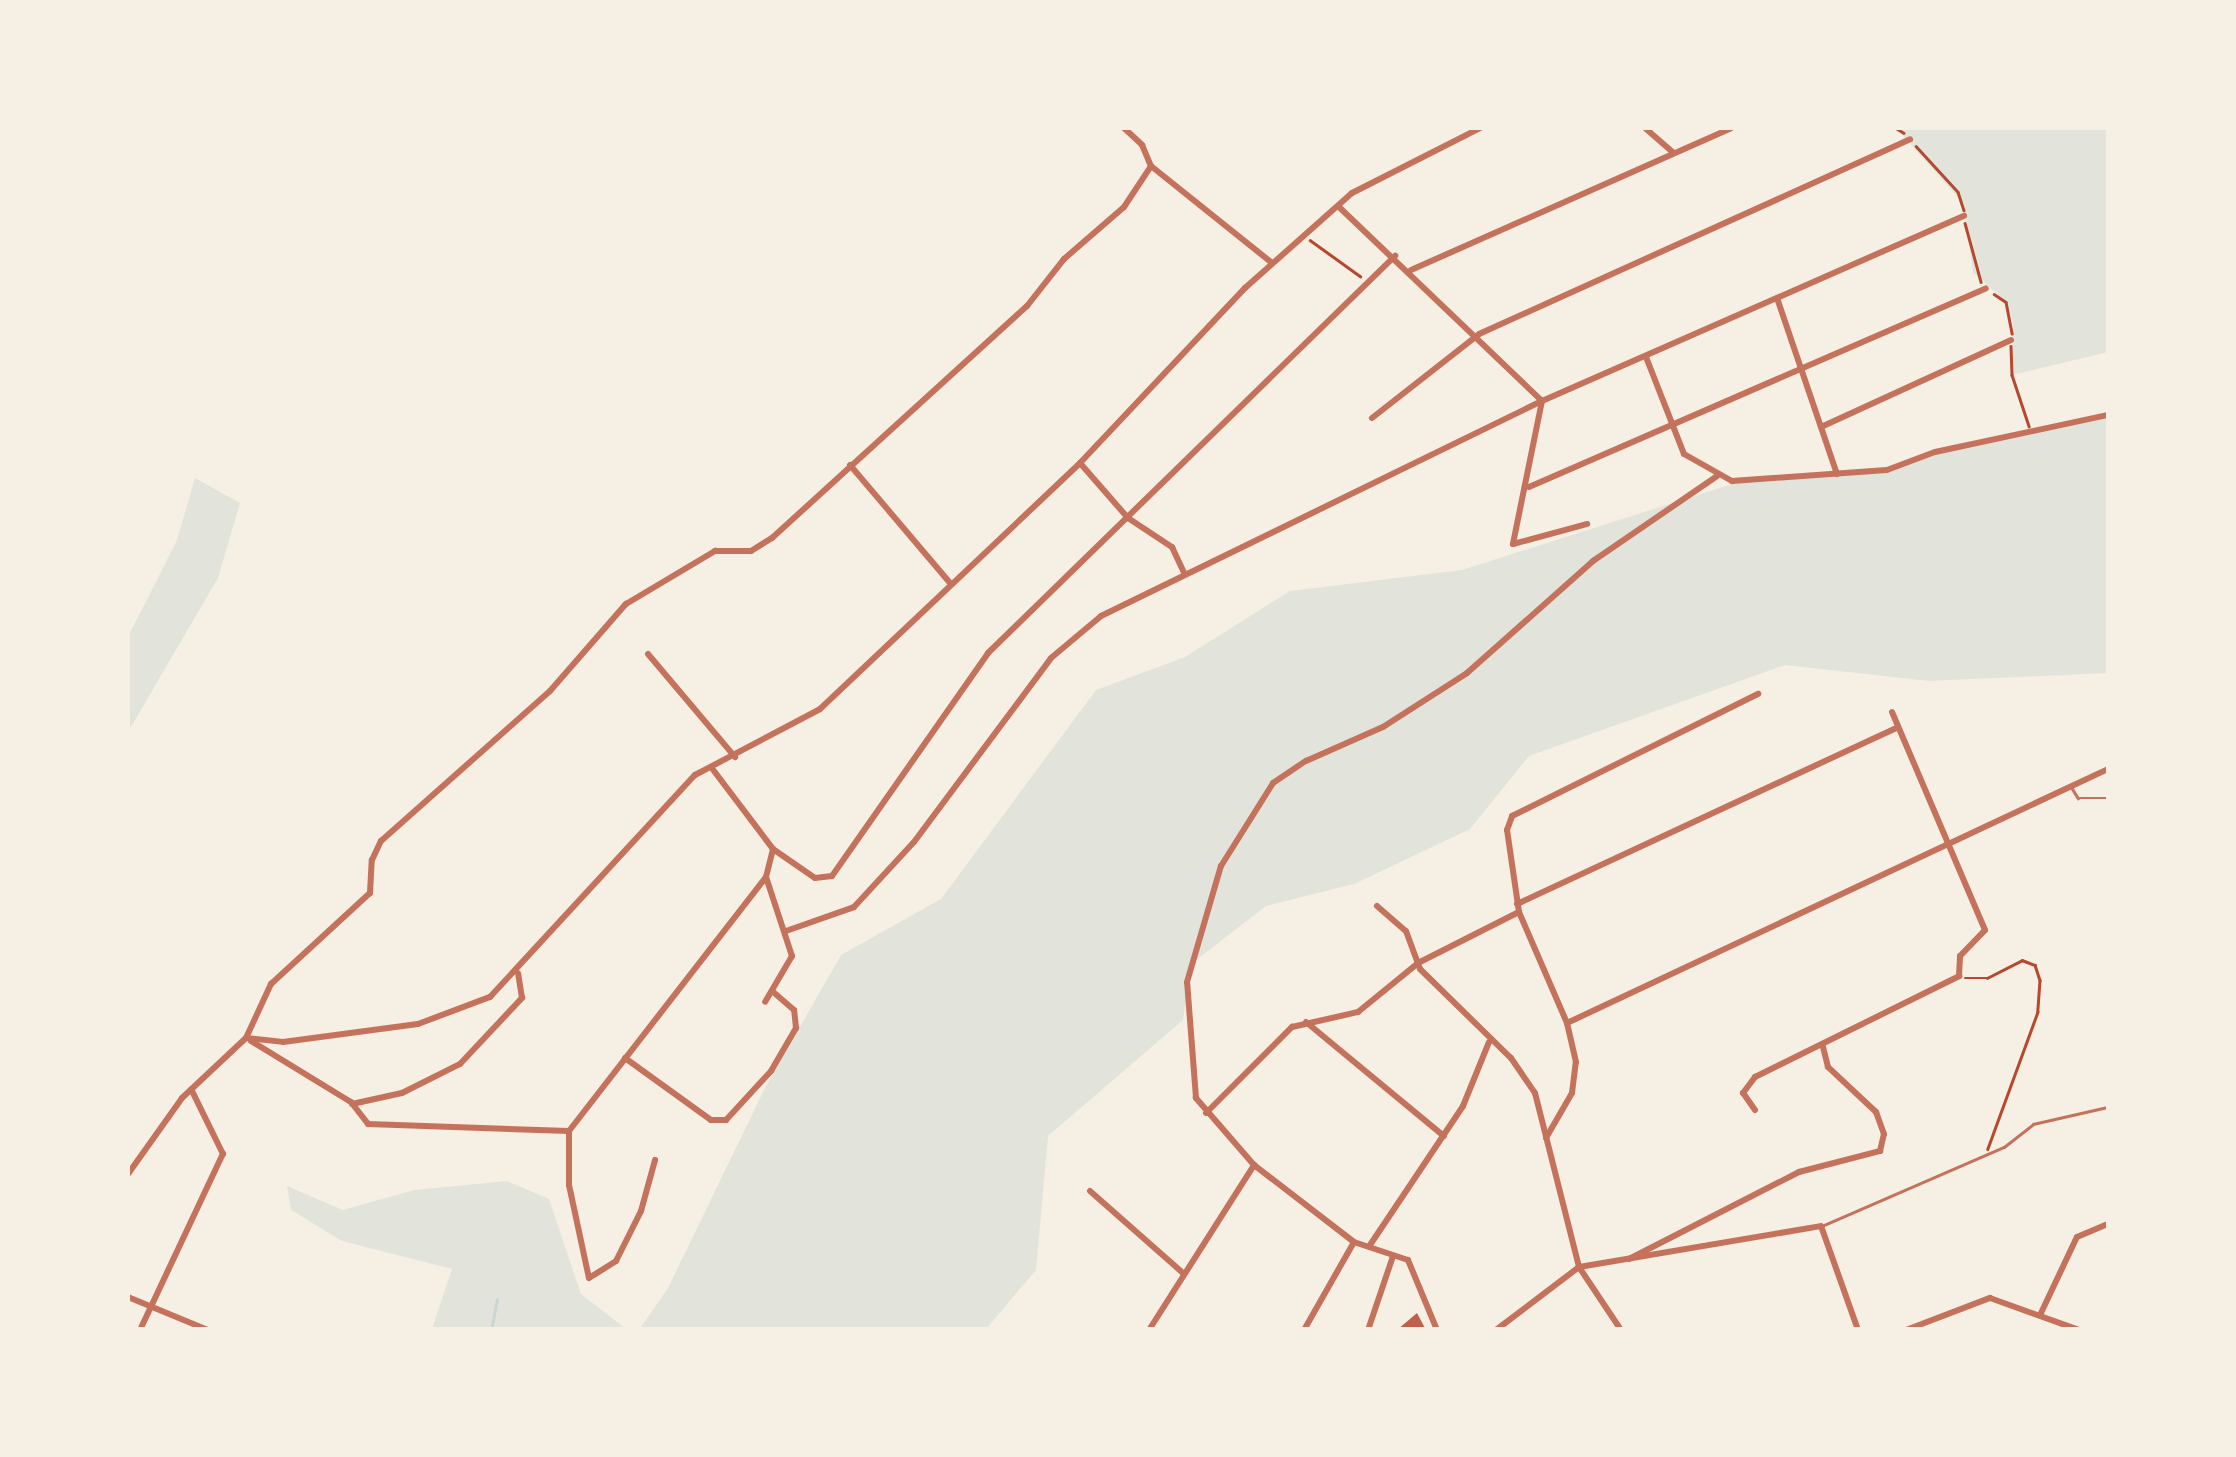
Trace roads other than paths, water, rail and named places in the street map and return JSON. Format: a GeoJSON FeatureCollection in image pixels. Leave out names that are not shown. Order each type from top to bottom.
{"type":"FeatureCollection","features":[{"type":"Feature","properties":{"kind":"street"},"geometry":{"type":"LineString","coordinates":[[1124,128],[1151,166],[1273,263]]}},
{"type":"Feature","properties":{"kind":"street"},"geometry":{"type":"LineString","coordinates":[[246,1038],[283,1042],[449,1017],[490,997],[518,973],[695,775],[820,710],[1080,463],[1273,263],[1352,193],[1480,128]]}},
{"type":"Feature","properties":{"kind":"street"},"geometry":{"type":"LineString","coordinates":[[1645,128],[1675,153]]}},
{"type":"Feature","properties":{"kind":"street"},"geometry":{"type":"LineString","coordinates":[[1410,270],[1731,128]]}},
{"type":"Feature","properties":{"kind":"street"},"geometry":{"type":"LineString","coordinates":[[1372,418],[1479,334],[1910,139]]}},
{"type":"Feature","properties":{"kind":"street"},"geometry":{"type":"LineString","coordinates":[[128,1174],[191,1089],[246,1038],[271,984],[370,892],[381,841],[550,691],[626,604],[714,551],[759,548],[1026,306],[1064,260],[1124,207],[1151,166]]}},
{"type":"Feature","properties":{"kind":"street"},"geometry":{"type":"LineString","coordinates":[[1339,207],[1479,334],[1542,401]]}},
{"type":"Feature","properties":{"kind":"street"},"geometry":{"type":"LineString","coordinates":[[786,930],[854,907],[914,842],[1050,658],[1101,616],[1184,572],[1542,401],[1964,216]]}},
{"type":"Feature","properties":{"kind":"street"},"geometry":{"type":"LineString","coordinates":[[711,767],[773,850],[815,878],[832,876],[988,653],[1395,256]]}},
{"type":"Feature","properties":{"kind":"street"},"geometry":{"type":"LineString","coordinates":[[1528,488],[1986,288]]}},
{"type":"Feature","properties":{"kind":"street"},"geometry":{"type":"LineString","coordinates":[[1777,298],[1837,474]]}},
{"type":"Feature","properties":{"kind":"street"},"geometry":{"type":"LineString","coordinates":[[1821,426],[2011,340]]}},
{"type":"Feature","properties":{"kind":"street"},"geometry":{"type":"LineString","coordinates":[[1646,356],[1684,454],[1716,476]]}},
{"type":"Feature","properties":{"kind":"street"},"geometry":{"type":"LineString","coordinates":[[1542,401],[1528,488],[1510,538],[1518,545],[1588,524]]}},
{"type":"Feature","properties":{"kind":"street"},"geometry":{"type":"LineString","coordinates":[[1438,1330],[1417,1271],[1370,1245],[1354,1242],[1254,1165],[1206,1113],[1193,1080],[1191,964],[1221,866],[1273,783],[1306,760],[1384,728],[1466,673],[1593,561],[1716,476],[1887,470],[2108,415]]}},
{"type":"Feature","properties":{"kind":"street"},"geometry":{"type":"LineString","coordinates":[[1080,463],[1128,518],[1172,547],[1184,572]]}},
{"type":"Feature","properties":{"kind":"street"},"geometry":{"type":"LineString","coordinates":[[850,465],[951,584]]}},
{"type":"Feature","properties":{"kind":"street"},"geometry":{"type":"LineString","coordinates":[[648,654],[735,757]]}},
{"type":"Feature","properties":{"kind":"street"},"geometry":{"type":"LineString","coordinates":[[1546,1138],[1572,1093],[1573,1044],[1518,908],[1507,830],[1512,816],[1758,694]]}},
{"type":"Feature","properties":{"kind":"street"},"geometry":{"type":"LineString","coordinates":[[1754,1110],[1744,1086],[1959,976],[1960,956],[1986,923],[1892,712]]}},
{"type":"Feature","properties":{"kind":"street"},"geometry":{"type":"LineString","coordinates":[[1206,1113],[1304,1020],[1329,1021],[1358,1012],[1418,963],[1518,908],[1898,727]]}},
{"type":"Feature","properties":{"kind":"street"},"geometry":{"type":"LineString","coordinates":[[1566,1022],[2108,769]]}},
{"type":"Feature","properties":{"kind":"street"},"geometry":{"type":"LineString","coordinates":[[655,1160],[641,1211],[616,1261],[589,1278],[569,1185],[569,1131],[766,877],[773,850]]}},
{"type":"Feature","properties":{"kind":"street"},"geometry":{"type":"LineString","coordinates":[[766,877],[792,956],[766,1002]]}},
{"type":"Feature","properties":{"kind":"street"},"geometry":{"type":"LineString","coordinates":[[1377,906],[1406,931],[1418,963],[1489,1042],[1511,1058],[1536,1093],[1579,1267],[1621,1330]]}},
{"type":"Feature","properties":{"kind":"street"},"geometry":{"type":"LineString","coordinates":[[352,1104],[402,1093],[460,1064],[522,998],[518,973]]}},
{"type":"Feature","properties":{"kind":"street"},"geometry":{"type":"LineString","coordinates":[[626,1058],[712,1120],[726,1120],[771,1071],[796,1028],[794,1010],[772,992]]}},
{"type":"Feature","properties":{"kind":"street"},"geometry":{"type":"LineString","coordinates":[[1304,1020],[1444,1136]]}},
{"type":"Feature","properties":{"kind":"street"},"geometry":{"type":"LineString","coordinates":[[246,1038],[352,1104],[368,1124],[569,1131]]}},
{"type":"Feature","properties":{"kind":"street"},"geometry":{"type":"LineString","coordinates":[[1370,1245],[1382,1218],[1444,1136],[1489,1042]]}},
{"type":"Feature","properties":{"kind":"street"},"geometry":{"type":"LineString","coordinates":[[1624,1262],[1799,1172],[1880,1151],[1884,1134],[1876,1112],[1828,1067],[1823,1047]]}},
{"type":"Feature","properties":{"kind":"street"},"geometry":{"type":"LineString","coordinates":[[140,1330],[222,1154],[191,1089]]}},
{"type":"Feature","properties":{"kind":"street"},"geometry":{"type":"LineString","coordinates":[[1149,1330],[1254,1165]]}},
{"type":"Feature","properties":{"kind":"street"},"geometry":{"type":"LineString","coordinates":[[1090,1191],[1184,1274]]}},
{"type":"Feature","properties":{"kind":"street"},"geometry":{"type":"LineString","coordinates":[[2042,1313],[2077,1237],[2108,1224]]}},
{"type":"Feature","properties":{"kind":"street"},"geometry":{"type":"LineString","coordinates":[[1496,1330],[1579,1267],[1821,1226],[1858,1330]]}},
{"type":"Feature","properties":{"kind":"street"},"geometry":{"type":"LineString","coordinates":[[1304,1330],[1354,1242]]}},
{"type":"Feature","properties":{"kind":"street"},"geometry":{"type":"LineString","coordinates":[[1368,1330],[1393,1256]]}},
{"type":"Feature","properties":{"kind":"street"},"geometry":{"type":"LineString","coordinates":[[128,1297],[208,1330]]}},
{"type":"Feature","properties":{"kind":"street"},"geometry":{"type":"LineString","coordinates":[[1906,1330],[1990,1298],[2042,1313],[2079,1330]]}},
{"type":"Feature","properties":{"kind":"lane"},"geometry":{"type":"LineString","coordinates":[[2071,786],[2078,798],[2108,798]]}},
{"type":"Feature","properties":{"kind":"lane"},"geometry":{"type":"LineString","coordinates":[[1821,1226],[1987,1155],[2032,1124],[2108,1106]]}},
{"type":"Feature","properties":{"kind":"waterway"},"geometry":{"type":"LineString","coordinates":[[491,1330],[497,1300]]}}]}
